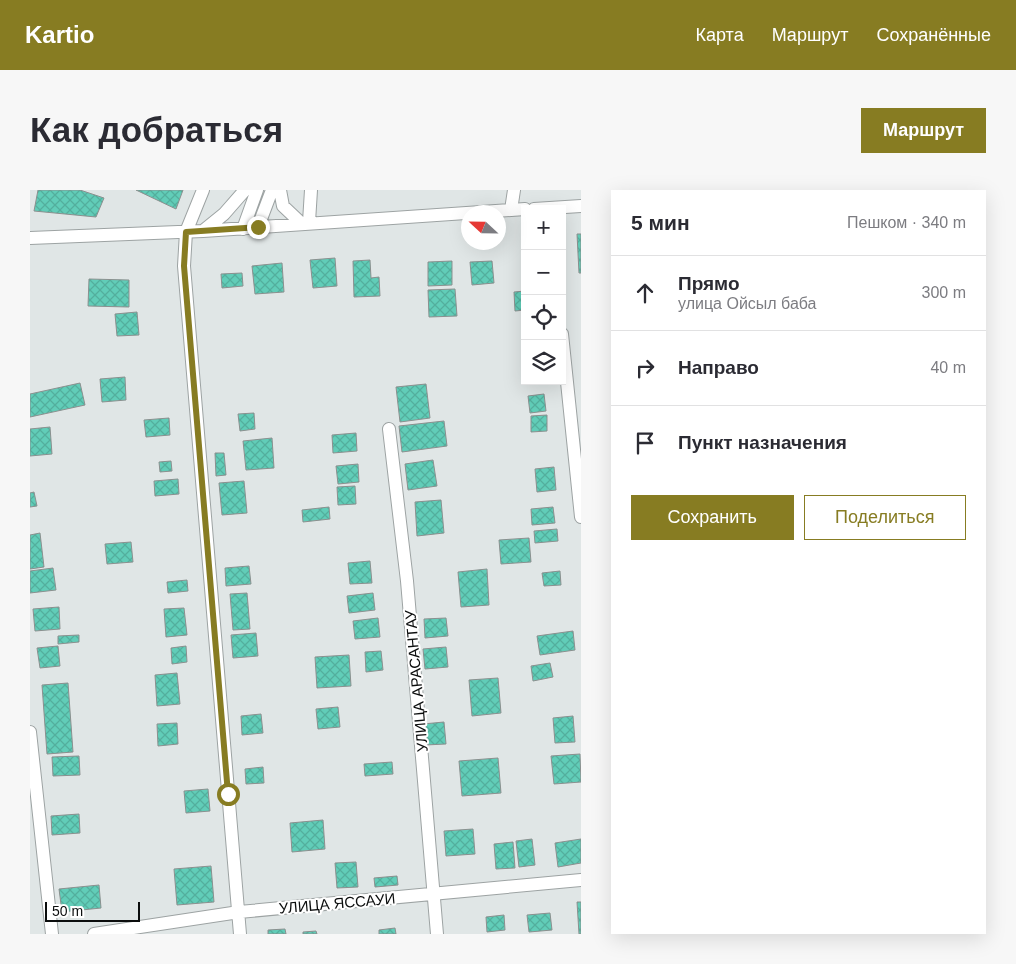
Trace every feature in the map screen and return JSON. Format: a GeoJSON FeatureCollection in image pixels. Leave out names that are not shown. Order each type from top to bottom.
{"type":"FeatureCollection","features":[{"type":"Feature","properties":{"kind":"street"},"geometry":{"type":"LineString","coordinates":[[203,190],[186,232],[184,266],[240,934]]}},
{"type":"Feature","properties":{"kind":"street"},"geometry":{"type":"LineString","coordinates":[[203,232],[224,214],[245,190]]}},
{"type":"Feature","properties":{"kind":"street"},"geometry":{"type":"LineString","coordinates":[[243,229],[257,190]]}},
{"type":"Feature","properties":{"kind":"street"},"geometry":{"type":"LineString","coordinates":[[258,227],[272,190]]}},
{"type":"Feature","properties":{"kind":"street"},"geometry":{"type":"LineString","coordinates":[[280,190],[283,206],[305,223]]}},
{"type":"Feature","properties":{"kind":"street"},"geometry":{"type":"LineString","coordinates":[[305,223],[311,190]]}},
{"type":"Feature","properties":{"kind":"street"},"geometry":{"type":"LineString","coordinates":[[511,210],[514,190]]}},
{"type":"Feature","properties":{"kind":"street"},"geometry":{"type":"LineString","coordinates":[[566,207],[581,206]]}},
{"type":"Feature","properties":{"kind":"street"},"geometry":{"type":"LineString","coordinates":[[30,238],[203,232],[305,223],[521,209]]}},
{"type":"Feature","properties":{"kind":"street"},"geometry":{"type":"LineString","coordinates":[[563,340],[581,518]]}},
{"type":"Feature","properties":{"kind":"street","name":"УЛИЦА АРАСАНТАУ"},"geometry":{"type":"LineString","coordinates":[[389,429],[407,581],[437,934]]}},
{"type":"Feature","properties":{"kind":"street"},"geometry":{"type":"LineString","coordinates":[[30,732],[52,934]]}},
{"type":"Feature","properties":{"kind":"street","name":"УЛИЦА ЯССАУИ"},"geometry":{"type":"LineString","coordinates":[[94,934],[238,912],[581,880]]}},
{"type":"Feature","properties":{"kind":"building"},"geometry":{"type":"Polygon","coordinates":[[[38,190],[80,190],[104,198],[96,217],[34,211],[38,190]]]}},
{"type":"Feature","properties":{"kind":"building"},"geometry":{"type":"Polygon","coordinates":[[[136,190],[183,190],[176,209],[136,190]]]}},
{"type":"Feature","properties":{"kind":"building"},"geometry":{"type":"Polygon","coordinates":[[[577,234],[581,234],[581,273],[579,273],[577,234]]]}},
{"type":"Feature","properties":{"kind":"building"},"geometry":{"type":"Polygon","coordinates":[[[335,258],[337,286],[313,288],[310,260],[335,258]]]}},
{"type":"Feature","properties":{"kind":"building"},"geometry":{"type":"Polygon","coordinates":[[[370,260],[371,278],[379,277],[380,296],[354,297],[353,261],[370,260]]]}},
{"type":"Feature","properties":{"kind":"building"},"geometry":{"type":"Polygon","coordinates":[[[452,261],[452,285],[428,286],[428,262],[452,261]]]}},
{"type":"Feature","properties":{"kind":"building"},"geometry":{"type":"Polygon","coordinates":[[[492,261],[494,283],[472,285],[470,262],[492,261]]]}},
{"type":"Feature","properties":{"kind":"building"},"geometry":{"type":"Polygon","coordinates":[[[282,263],[284,292],[255,294],[252,266],[282,263]]]}},
{"type":"Feature","properties":{"kind":"building"},"geometry":{"type":"Polygon","coordinates":[[[242,273],[243,286],[222,288],[221,274],[242,273]]]}},
{"type":"Feature","properties":{"kind":"building"},"geometry":{"type":"Polygon","coordinates":[[[89,279],[129,280],[129,307],[88,306],[89,279]]]}},
{"type":"Feature","properties":{"kind":"building"},"geometry":{"type":"Polygon","coordinates":[[[455,289],[457,316],[429,317],[428,290],[455,289]]]}},
{"type":"Feature","properties":{"kind":"building"},"geometry":{"type":"Polygon","coordinates":[[[521,291],[521,310],[515,311],[514,292],[521,291]]]}},
{"type":"Feature","properties":{"kind":"building"},"geometry":{"type":"Polygon","coordinates":[[[137,312],[139,335],[117,336],[115,314],[137,312]]]}},
{"type":"Feature","properties":{"kind":"building"},"geometry":{"type":"Polygon","coordinates":[[[125,377],[126,400],[102,402],[100,379],[125,377]]]}},
{"type":"Feature","properties":{"kind":"building"},"geometry":{"type":"Polygon","coordinates":[[[80,383],[85,405],[30,417],[30,394],[80,383]]]}},
{"type":"Feature","properties":{"kind":"building"},"geometry":{"type":"Polygon","coordinates":[[[426,384],[430,418],[400,422],[396,387],[426,384]]]}},
{"type":"Feature","properties":{"kind":"building"},"geometry":{"type":"Polygon","coordinates":[[[544,394],[546,411],[530,413],[528,396],[544,394]]]}},
{"type":"Feature","properties":{"kind":"building"},"geometry":{"type":"Polygon","coordinates":[[[254,413],[255,429],[240,431],[238,414],[254,413]]]}},
{"type":"Feature","properties":{"kind":"building"},"geometry":{"type":"Polygon","coordinates":[[[547,415],[547,431],[531,432],[531,416],[547,415]]]}},
{"type":"Feature","properties":{"kind":"building"},"geometry":{"type":"Polygon","coordinates":[[[169,418],[170,435],[146,437],[144,420],[169,418]]]}},
{"type":"Feature","properties":{"kind":"building"},"geometry":{"type":"Polygon","coordinates":[[[444,421],[447,446],[402,452],[399,426],[444,421]]]}},
{"type":"Feature","properties":{"kind":"building"},"geometry":{"type":"Polygon","coordinates":[[[50,427],[52,454],[30,456],[30,429],[50,427]]]}},
{"type":"Feature","properties":{"kind":"building"},"geometry":{"type":"Polygon","coordinates":[[[356,433],[357,451],[333,453],[332,435],[356,433]]]}},
{"type":"Feature","properties":{"kind":"building"},"geometry":{"type":"Polygon","coordinates":[[[272,438],[274,468],[246,470],[243,441],[272,438]]]}},
{"type":"Feature","properties":{"kind":"building"},"geometry":{"type":"Polygon","coordinates":[[[215,453],[224,453],[226,475],[216,476],[215,453]]]}},
{"type":"Feature","properties":{"kind":"building"},"geometry":{"type":"Polygon","coordinates":[[[433,460],[437,486],[408,490],[405,464],[433,460]]]}},
{"type":"Feature","properties":{"kind":"building"},"geometry":{"type":"Polygon","coordinates":[[[171,461],[172,471],[160,472],[159,462],[171,461]]]}},
{"type":"Feature","properties":{"kind":"building"},"geometry":{"type":"Polygon","coordinates":[[[358,464],[359,482],[338,484],[336,466],[358,464]]]}},
{"type":"Feature","properties":{"kind":"building"},"geometry":{"type":"Polygon","coordinates":[[[554,467],[556,490],[537,492],[535,469],[554,467]]]}},
{"type":"Feature","properties":{"kind":"building"},"geometry":{"type":"Polygon","coordinates":[[[178,479],[179,494],[155,496],[154,481],[178,479]]]}},
{"type":"Feature","properties":{"kind":"building"},"geometry":{"type":"Polygon","coordinates":[[[244,481],[247,513],[222,515],[219,483],[244,481]]]}},
{"type":"Feature","properties":{"kind":"building"},"geometry":{"type":"Polygon","coordinates":[[[355,486],[356,504],[338,505],[337,487],[355,486]]]}},
{"type":"Feature","properties":{"kind":"building"},"geometry":{"type":"Polygon","coordinates":[[[34,492],[37,506],[30,507],[30,493],[34,492]]]}},
{"type":"Feature","properties":{"kind":"building"},"geometry":{"type":"Polygon","coordinates":[[[441,500],[444,533],[417,536],[415,502],[441,500]]]}},
{"type":"Feature","properties":{"kind":"building"},"geometry":{"type":"Polygon","coordinates":[[[329,507],[330,519],[303,522],[302,510],[329,507]]]}},
{"type":"Feature","properties":{"kind":"building"},"geometry":{"type":"Polygon","coordinates":[[[553,507],[555,523],[532,525],[531,509],[553,507]]]}},
{"type":"Feature","properties":{"kind":"building"},"geometry":{"type":"Polygon","coordinates":[[[557,529],[558,541],[535,543],[534,531],[557,529]]]}},
{"type":"Feature","properties":{"kind":"building"},"geometry":{"type":"Polygon","coordinates":[[[40,533],[44,567],[30,569],[30,535],[40,533]]]}},
{"type":"Feature","properties":{"kind":"building"},"geometry":{"type":"Polygon","coordinates":[[[529,538],[531,562],[501,564],[499,540],[529,538]]]}},
{"type":"Feature","properties":{"kind":"building"},"geometry":{"type":"Polygon","coordinates":[[[131,542],[133,562],[107,564],[105,544],[131,542]]]}},
{"type":"Feature","properties":{"kind":"building"},"geometry":{"type":"Polygon","coordinates":[[[370,561],[372,583],[350,584],[348,563],[370,561]]]}},
{"type":"Feature","properties":{"kind":"building"},"geometry":{"type":"Polygon","coordinates":[[[249,566],[251,584],[226,586],[225,568],[249,566]]]}},
{"type":"Feature","properties":{"kind":"building"},"geometry":{"type":"Polygon","coordinates":[[[53,568],[56,590],[30,593],[30,571],[53,568]]]}},
{"type":"Feature","properties":{"kind":"building"},"geometry":{"type":"Polygon","coordinates":[[[487,569],[489,605],[461,607],[458,572],[487,569]]]}},
{"type":"Feature","properties":{"kind":"building"},"geometry":{"type":"Polygon","coordinates":[[[560,571],[561,585],[544,586],[542,573],[560,571]]]}},
{"type":"Feature","properties":{"kind":"building"},"geometry":{"type":"Polygon","coordinates":[[[187,580],[188,591],[168,593],[167,582],[187,580]]]}},
{"type":"Feature","properties":{"kind":"building"},"geometry":{"type":"Polygon","coordinates":[[[247,593],[250,629],[233,630],[230,594],[247,593]]]}},
{"type":"Feature","properties":{"kind":"building"},"geometry":{"type":"Polygon","coordinates":[[[373,593],[375,610],[349,613],[347,596],[373,593]]]}},
{"type":"Feature","properties":{"kind":"building"},"geometry":{"type":"Polygon","coordinates":[[[59,607],[60,629],[35,631],[33,609],[59,607]]]}},
{"type":"Feature","properties":{"kind":"building"},"geometry":{"type":"Polygon","coordinates":[[[184,608],[187,635],[166,637],[164,609],[184,608]]]}},
{"type":"Feature","properties":{"kind":"building"},"geometry":{"type":"Polygon","coordinates":[[[378,618],[380,637],[355,639],[353,621],[378,618]]]}},
{"type":"Feature","properties":{"kind":"building"},"geometry":{"type":"Polygon","coordinates":[[[446,618],[448,636],[425,638],[424,619],[446,618]]]}},
{"type":"Feature","properties":{"kind":"building"},"geometry":{"type":"Polygon","coordinates":[[[573,631],[575,650],[540,655],[537,636],[573,631]]]}},
{"type":"Feature","properties":{"kind":"building"},"geometry":{"type":"Polygon","coordinates":[[[256,633],[258,656],[233,658],[231,635],[256,633]]]}},
{"type":"Feature","properties":{"kind":"building"},"geometry":{"type":"Polygon","coordinates":[[[79,635],[79,642],[58,644],[58,636],[79,635]]]}},
{"type":"Feature","properties":{"kind":"building"},"geometry":{"type":"Polygon","coordinates":[[[58,646],[60,666],[40,668],[37,648],[58,646]]]}},
{"type":"Feature","properties":{"kind":"building"},"geometry":{"type":"Polygon","coordinates":[[[186,646],[187,662],[172,664],[171,648],[186,646]]]}},
{"type":"Feature","properties":{"kind":"building"},"geometry":{"type":"Polygon","coordinates":[[[446,647],[448,667],[425,669],[423,649],[446,647]]]}},
{"type":"Feature","properties":{"kind":"building"},"geometry":{"type":"Polygon","coordinates":[[[381,651],[383,670],[366,672],[365,652],[381,651]]]}},
{"type":"Feature","properties":{"kind":"building"},"geometry":{"type":"Polygon","coordinates":[[[349,655],[351,686],[317,688],[315,657],[349,655]]]}},
{"type":"Feature","properties":{"kind":"building"},"geometry":{"type":"Polygon","coordinates":[[[550,663],[553,677],[533,681],[531,666],[550,663]]]}},
{"type":"Feature","properties":{"kind":"building"},"geometry":{"type":"Polygon","coordinates":[[[177,673],[180,704],[157,706],[155,675],[177,673]]]}},
{"type":"Feature","properties":{"kind":"building"},"geometry":{"type":"Polygon","coordinates":[[[498,678],[501,713],[472,716],[469,680],[498,678]]]}},
{"type":"Feature","properties":{"kind":"building"},"geometry":{"type":"Polygon","coordinates":[[[68,683],[73,752],[47,754],[42,685],[68,683]]]}},
{"type":"Feature","properties":{"kind":"building"},"geometry":{"type":"Polygon","coordinates":[[[338,707],[340,727],[318,729],[316,709],[338,707]]]}},
{"type":"Feature","properties":{"kind":"building"},"geometry":{"type":"Polygon","coordinates":[[[261,714],[263,733],[242,735],[241,716],[261,714]]]}},
{"type":"Feature","properties":{"kind":"building"},"geometry":{"type":"Polygon","coordinates":[[[573,716],[575,742],[555,743],[553,718],[573,716]]]}},
{"type":"Feature","properties":{"kind":"building"},"geometry":{"type":"Polygon","coordinates":[[[444,722],[446,744],[425,745],[423,724],[444,722]]]}},
{"type":"Feature","properties":{"kind":"building"},"geometry":{"type":"Polygon","coordinates":[[[177,723],[178,744],[158,746],[157,724],[177,723]]]}},
{"type":"Feature","properties":{"kind":"building"},"geometry":{"type":"Polygon","coordinates":[[[580,754],[581,782],[554,784],[551,756],[580,754]]]}},
{"type":"Feature","properties":{"kind":"building"},"geometry":{"type":"Polygon","coordinates":[[[79,756],[80,775],[53,776],[52,757],[79,756]]]}},
{"type":"Feature","properties":{"kind":"building"},"geometry":{"type":"Polygon","coordinates":[[[498,758],[501,793],[462,796],[459,761],[498,758]]]}},
{"type":"Feature","properties":{"kind":"building"},"geometry":{"type":"Polygon","coordinates":[[[392,762],[393,774],[365,776],[364,764],[392,762]]]}},
{"type":"Feature","properties":{"kind":"building"},"geometry":{"type":"Polygon","coordinates":[[[263,767],[264,783],[246,784],[245,769],[263,767]]]}},
{"type":"Feature","properties":{"kind":"building"},"geometry":{"type":"Polygon","coordinates":[[[208,789],[210,811],[186,813],[184,791],[208,789]]]}},
{"type":"Feature","properties":{"kind":"building"},"geometry":{"type":"Polygon","coordinates":[[[79,814],[80,833],[52,835],[51,816],[79,814]]]}},
{"type":"Feature","properties":{"kind":"building"},"geometry":{"type":"Polygon","coordinates":[[[323,820],[325,849],[292,852],[290,823],[323,820]]]}},
{"type":"Feature","properties":{"kind":"building"},"geometry":{"type":"Polygon","coordinates":[[[473,829],[475,854],[446,856],[444,831],[473,829]]]}},
{"type":"Feature","properties":{"kind":"building"},"geometry":{"type":"Polygon","coordinates":[[[532,839],[535,865],[519,867],[516,841],[532,839]]]}},
{"type":"Feature","properties":{"kind":"building"},"geometry":{"type":"Polygon","coordinates":[[[581,839],[581,863],[558,867],[555,843],[581,839]]]}},
{"type":"Feature","properties":{"kind":"building"},"geometry":{"type":"Polygon","coordinates":[[[513,842],[515,868],[496,869],[494,844],[513,842]]]}},
{"type":"Feature","properties":{"kind":"building"},"geometry":{"type":"Polygon","coordinates":[[[356,862],[358,887],[337,888],[335,863],[356,862]]]}},
{"type":"Feature","properties":{"kind":"building"},"geometry":{"type":"Polygon","coordinates":[[[211,866],[214,902],[177,905],[174,869],[211,866]]]}},
{"type":"Feature","properties":{"kind":"building"},"geometry":{"type":"Polygon","coordinates":[[[397,876],[398,885],[375,887],[374,878],[397,876]]]}},
{"type":"Feature","properties":{"kind":"building"},"geometry":{"type":"Polygon","coordinates":[[[99,885],[101,908],[62,912],[59,889],[99,885]]]}},
{"type":"Feature","properties":{"kind":"building"},"geometry":{"type":"Polygon","coordinates":[[[577,902],[581,902],[581,934],[579,934],[577,902]]]}},
{"type":"Feature","properties":{"kind":"building"},"geometry":{"type":"Polygon","coordinates":[[[550,913],[552,930],[529,932],[527,915],[550,913]]]}},
{"type":"Feature","properties":{"kind":"building"},"geometry":{"type":"Polygon","coordinates":[[[504,915],[505,930],[487,932],[486,917],[504,915]]]}},
{"type":"Feature","properties":{"kind":"building"},"geometry":{"type":"Polygon","coordinates":[[[395,928],[396,934],[379,934],[379,930],[395,928]]]}},
{"type":"Feature","properties":{"kind":"building"},"geometry":{"type":"Polygon","coordinates":[[[285,929],[286,934],[268,934],[268,930],[285,929]]]}},
{"type":"Feature","properties":{"kind":"building"},"geometry":{"type":"Polygon","coordinates":[[[316,931],[317,934],[303,934],[303,932],[316,931]]]}},
{"type":"Feature","properties":{"kind":"route"},"geometry":{"type":"LineString","coordinates":[[228,794],[184,266],[186,232],[258,227]]}}]}
